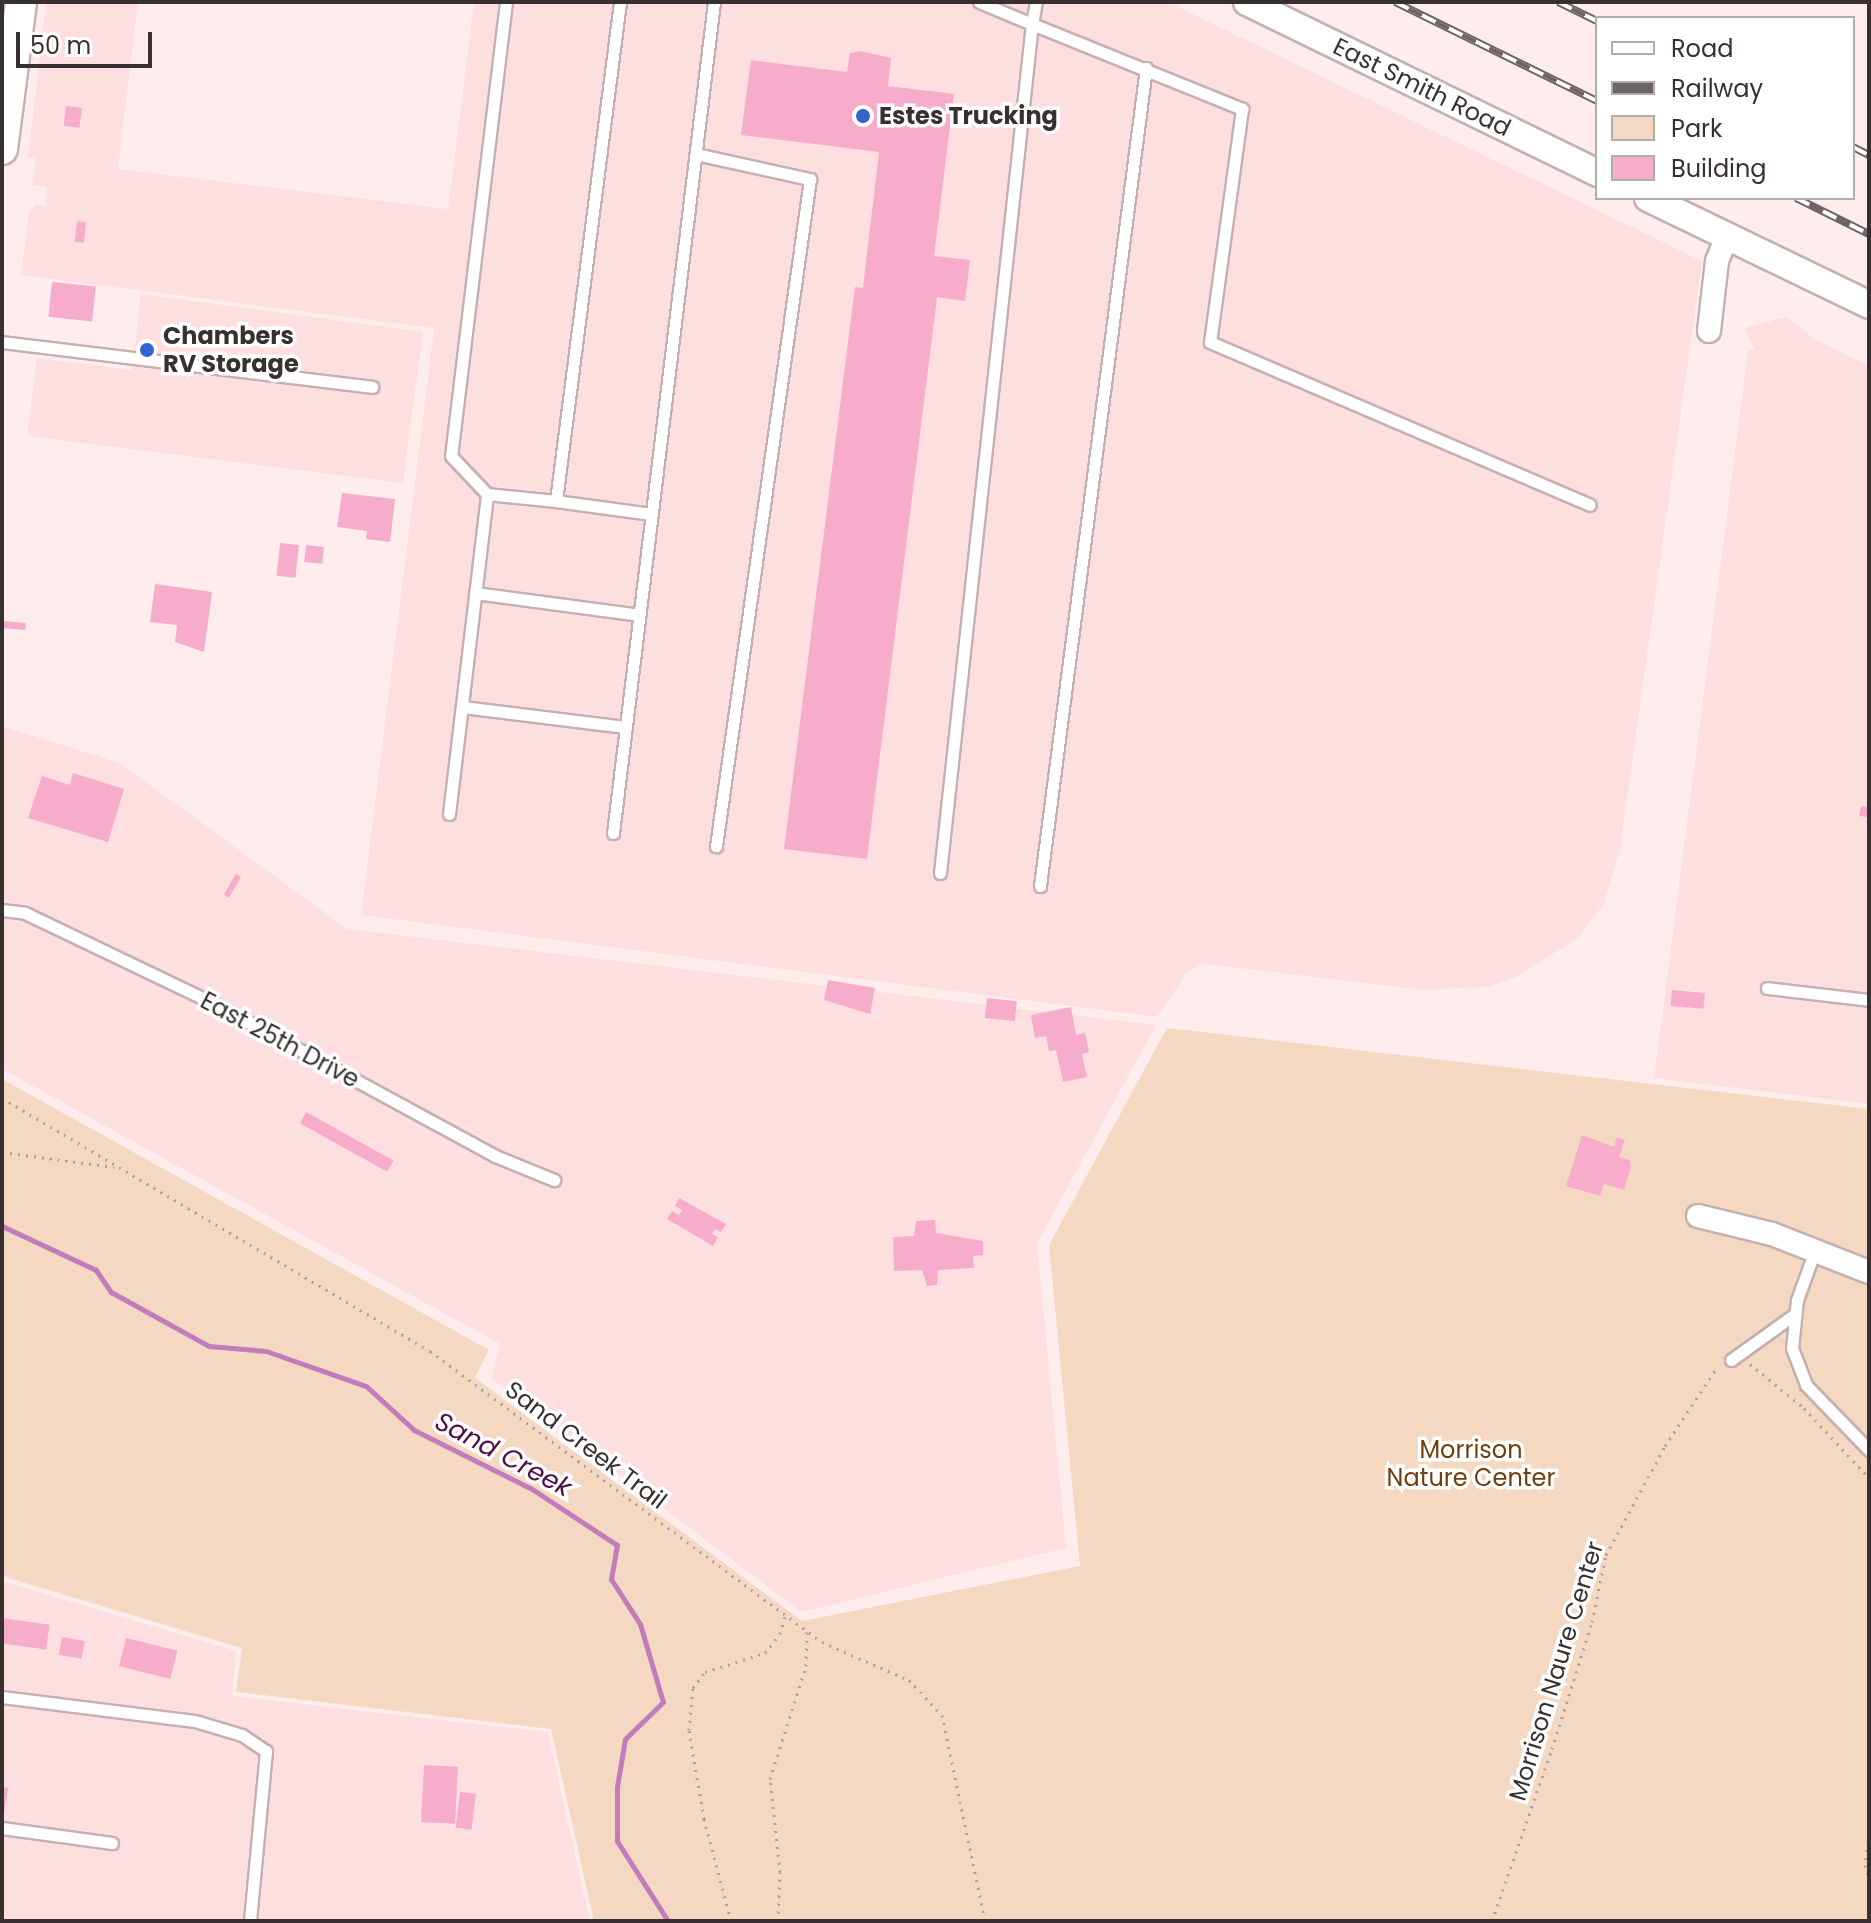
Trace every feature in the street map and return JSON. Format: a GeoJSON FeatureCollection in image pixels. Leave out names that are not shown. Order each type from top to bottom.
{"type":"FeatureCollection","features":[{"type":"Feature","properties":{"kind":"main road"},"geometry":{"type":"LineString","coordinates":[[2,149],[21,2]]}},
{"type":"Feature","properties":{"kind":"street","name":"East Smith Road"},"geometry":{"type":"LineString","coordinates":[[1247,2],[1595,172]]}},
{"type":"Feature","properties":{"kind":"street"},"geometry":{"type":"LineString","coordinates":[[1652,200],[1869,305]]}},
{"type":"Feature","properties":{"kind":"street"},"geometry":{"type":"LineString","coordinates":[[1709,331],[1717,261],[1727,236]]}},
{"type":"Feature","properties":{"kind":"street"},"geometry":{"type":"LineString","coordinates":[[1698,1216],[1772,1234],[1869,1272]]}},
{"type":"Feature","properties":{"kind":"lane"},"geometry":{"type":"LineString","coordinates":[[506,2],[451,456],[487,494],[651,514]]}},
{"type":"Feature","properties":{"kind":"lane"},"geometry":{"type":"LineString","coordinates":[[556,501],[620,2]]}},
{"type":"Feature","properties":{"kind":"lane"},"geometry":{"type":"LineString","coordinates":[[613,833],[714,2]]}},
{"type":"Feature","properties":{"kind":"lane"},"geometry":{"type":"LineString","coordinates":[[979,2],[1242,109],[1210,342],[1590,505]]}},
{"type":"Feature","properties":{"kind":"lane"},"geometry":{"type":"LineString","coordinates":[[940,873],[1036,2]]}},
{"type":"Feature","properties":{"kind":"lane"},"geometry":{"type":"LineString","coordinates":[[1040,886],[1146,68]]}},
{"type":"Feature","properties":{"kind":"lane"},"geometry":{"type":"LineString","coordinates":[[696,154],[810,179],[716,846]]}},
{"type":"Feature","properties":{"kind":"lane"},"geometry":{"type":"LineString","coordinates":[[2,342],[372,387]]}},
{"type":"Feature","properties":{"kind":"lane"},"geometry":{"type":"LineString","coordinates":[[449,814],[487,494]]}},
{"type":"Feature","properties":{"kind":"lane"},"geometry":{"type":"LineString","coordinates":[[475,593],[639,615]]}},
{"type":"Feature","properties":{"kind":"lane"},"geometry":{"type":"LineString","coordinates":[[462,707],[626,727]]}},
{"type":"Feature","properties":{"kind":"lane","name":"East 25th Drive"},"geometry":{"type":"LineString","coordinates":[[2,910],[25,913],[219,1006],[495,1156],[554,1180]]}},
{"type":"Feature","properties":{"kind":"lane"},"geometry":{"type":"LineString","coordinates":[[1767,988],[1869,1000]]}},
{"type":"Feature","properties":{"kind":"lane"},"geometry":{"type":"LineString","coordinates":[[1814,1253],[1795,1314],[1792,1348],[1806,1385],[1869,1450]]}},
{"type":"Feature","properties":{"kind":"lane"},"geometry":{"type":"LineString","coordinates":[[1731,1360],[1795,1314]]}},
{"type":"Feature","properties":{"kind":"lane"},"geometry":{"type":"LineString","coordinates":[[2,1697],[195,1721],[242,1735],[266,1751],[250,1921]]}},
{"type":"Feature","properties":{"kind":"lane"},"geometry":{"type":"LineString","coordinates":[[2,1828],[112,1843]]}},
{"type":"Feature","properties":{"kind":"path"},"geometry":{"type":"LineString","coordinates":[[2,1098],[118,1167]]}},
{"type":"Feature","properties":{"kind":"path","name":"Sand Creek Trail"},"geometry":{"type":"LineString","coordinates":[[2,1152],[118,1167],[430,1351],[807,1631],[909,1680],[942,1715],[985,1921]]}},
{"type":"Feature","properties":{"kind":"path"},"geometry":{"type":"LineString","coordinates":[[1731,1360],[1741,1357],[1769,1377],[1869,1478]]}},
{"type":"Feature","properties":{"kind":"path","name":"Morrison Naure Center"},"geometry":{"type":"LineString","coordinates":[[1492,1921],[1592,1622],[1606,1555],[1665,1446],[1720,1363],[1731,1360]]}},
{"type":"Feature","properties":{"kind":"path"},"geometry":{"type":"LineString","coordinates":[[731,1921],[704,1819],[689,1730],[693,1688],[705,1672],[765,1653],[780,1634],[786,1615]]}},
{"type":"Feature","properties":{"kind":"path"},"geometry":{"type":"LineString","coordinates":[[778,1921],[780,1872],[770,1779],[806,1666],[807,1631]]}},
{"type":"Feature","properties":{"kind":"path"},"geometry":{"type":"LineString","coordinates":[[1869,1834],[1865,1865],[1869,1877]]}},
{"type":"Feature","properties":{"kind":"shaded area"},"geometry":{"type":"Polygon","coordinates":[[[46,2],[138,2],[118,169],[448,209],[474,2],[1168,2],[1702,261],[1620,850],[1603,905],[1578,938],[1516,977],[1486,987],[1423,990],[1205,964],[1188,971],[1157,1017],[361,915],[434,328],[21,275],[29,213],[35,205],[45,206],[47,187],[32,185],[36,159],[28,158],[46,2]]]}},
{"type":"Feature","properties":{"kind":"shaded area"},"geometry":{"type":"Polygon","coordinates":[[[141,294],[423,332],[403,483],[27,436],[37,358],[132,370],[141,294]]]}},
{"type":"Feature","properties":{"kind":"shaded area"},"geometry":{"type":"Polygon","coordinates":[[[1786,317],[1815,339],[1869,366],[1869,1104],[1654,1078],[1748,351],[1754,349],[1745,328],[1786,317]]]}},
{"type":"Feature","properties":{"kind":"shaded area"},"geometry":{"type":"Polygon","coordinates":[[[2,726],[120,763],[347,929],[1156,1025],[1037,1243],[1066,1548],[801,1612],[491,1378],[500,1344],[2,1069],[2,726]]]}},
{"type":"Feature","properties":{"kind":"shaded area"},"geometry":{"type":"Polygon","coordinates":[[[2,1581],[236,1651],[232,1696],[548,1732],[590,1921],[2,1921],[2,1581]]]}},
{"type":"Feature","properties":{"kind":"green space","name":"Morrison Nature Center"},"geometry":{"type":"Polygon","coordinates":[[[1167,1028],[1869,1109],[1869,1921],[594,1921],[551,1729],[236,1692],[242,1648],[2,1576],[2,1079],[489,1350],[475,1378],[802,1621],[1080,1566],[1049,1245],[1167,1028]]]}},
{"type":"Feature","properties":{"kind":"building"},"geometry":{"type":"Polygon","coordinates":[[[861,51],[891,58],[888,86],[954,94],[934,256],[970,260],[965,301],[937,297],[867,859],[784,849],[855,287],[863,288],[879,152],[741,135],[751,60],[847,72],[850,53],[861,51]]]}},
{"type":"Feature","properties":{"kind":"building"},"geometry":{"type":"Polygon","coordinates":[[[66,106],[82,108],[79,128],[64,126],[66,106]]]}},
{"type":"Feature","properties":{"kind":"building"},"geometry":{"type":"Polygon","coordinates":[[[77,221],[86,222],[84,243],[75,242],[77,221]]]}},
{"type":"Feature","properties":{"kind":"building"},"geometry":{"type":"Polygon","coordinates":[[[52,282],[96,287],[92,321],[48,317],[52,282]]]}},
{"type":"Feature","properties":{"kind":"building"},"geometry":{"type":"Polygon","coordinates":[[[342,493],[395,499],[390,542],[366,539],[367,531],[337,527],[342,493]]]}},
{"type":"Feature","properties":{"kind":"building"},"geometry":{"type":"Polygon","coordinates":[[[280,543],[299,545],[295,578],[277,576],[280,543]]]}},
{"type":"Feature","properties":{"kind":"building"},"geometry":{"type":"Polygon","coordinates":[[[306,545],[324,547],[322,564],[304,562],[306,545]]]}},
{"type":"Feature","properties":{"kind":"building"},"geometry":{"type":"Polygon","coordinates":[[[155,584],[212,592],[204,652],[175,642],[177,625],[150,622],[155,584]]]}},
{"type":"Feature","properties":{"kind":"building"},"geometry":{"type":"Polygon","coordinates":[[[3,621],[26,623],[25,630],[2,628],[3,621]]]}},
{"type":"Feature","properties":{"kind":"building"},"geometry":{"type":"Polygon","coordinates":[[[73,773],[124,789],[108,842],[28,818],[42,776],[70,785],[73,773]]]}},
{"type":"Feature","properties":{"kind":"building"},"geometry":{"type":"Polygon","coordinates":[[[1861,806],[1869,807],[1869,817],[1859,816],[1861,806]]]}},
{"type":"Feature","properties":{"kind":"building"},"geometry":{"type":"Polygon","coordinates":[[[236,874],[241,877],[229,898],[224,895],[236,874]]]}},
{"type":"Feature","properties":{"kind":"building"},"geometry":{"type":"Polygon","coordinates":[[[828,980],[875,988],[870,1014],[824,1000],[828,980]]]}},
{"type":"Feature","properties":{"kind":"building"},"geometry":{"type":"Polygon","coordinates":[[[1672,990],[1705,993],[1703,1009],[1671,1006],[1672,990]]]}},
{"type":"Feature","properties":{"kind":"building"},"geometry":{"type":"Polygon","coordinates":[[[987,998],[1017,1001],[1015,1021],[985,1018],[987,998]]]}},
{"type":"Feature","properties":{"kind":"building"},"geometry":{"type":"Polygon","coordinates":[[[1071,1007],[1076,1035],[1085,1033],[1089,1052],[1082,1054],[1087,1077],[1063,1082],[1056,1050],[1049,1051],[1046,1036],[1035,1038],[1031,1015],[1071,1007]]]}},
{"type":"Feature","properties":{"kind":"building"},"geometry":{"type":"Polygon","coordinates":[[[306,1112],[393,1160],[387,1172],[300,1123],[306,1112]]]}},
{"type":"Feature","properties":{"kind":"building"},"geometry":{"type":"Polygon","coordinates":[[[1582,1135],[1614,1147],[1617,1137],[1625,1140],[1619,1157],[1630,1160],[1631,1167],[1624,1190],[1604,1184],[1600,1196],[1566,1186],[1582,1135]]]}},
{"type":"Feature","properties":{"kind":"building"},"geometry":{"type":"Polygon","coordinates":[[[679,1198],[726,1224],[721,1232],[715,1229],[712,1234],[718,1237],[713,1246],[667,1219],[672,1211],[679,1215],[682,1210],[675,1206],[679,1198]]]}},
{"type":"Feature","properties":{"kind":"building"},"geometry":{"type":"Polygon","coordinates":[[[935,1220],[936,1233],[983,1241],[983,1255],[973,1256],[974,1268],[938,1270],[937,1285],[927,1286],[922,1270],[894,1271],[893,1237],[914,1236],[916,1221],[935,1220]]]}},
{"type":"Feature","properties":{"kind":"building"},"geometry":{"type":"Polygon","coordinates":[[[2,1618],[50,1625],[46,1649],[2,1643],[2,1618]]]}},
{"type":"Feature","properties":{"kind":"building"},"geometry":{"type":"Polygon","coordinates":[[[62,1637],[85,1641],[82,1659],[59,1655],[62,1637]]]}},
{"type":"Feature","properties":{"kind":"building"},"geometry":{"type":"Polygon","coordinates":[[[126,1638],[177,1651],[170,1679],[119,1666],[126,1638]]]}},
{"type":"Feature","properties":{"kind":"building"},"geometry":{"type":"Polygon","coordinates":[[[424,1765],[458,1767],[455,1824],[421,1822],[424,1765]]]}},
{"type":"Feature","properties":{"kind":"building"},"geometry":{"type":"Polygon","coordinates":[[[2,1787],[8,1788],[4,1813],[2,1813],[2,1787]]]}},
{"type":"Feature","properties":{"kind":"building"},"geometry":{"type":"Polygon","coordinates":[[[460,1792],[476,1794],[471,1830],[456,1828],[460,1792]]]}},
{"type":"Feature","properties":{"kind":"waterway","name":"Sand Creek"},"geometry":{"type":"LineString","coordinates":[[2,1226],[96,1270],[111,1292],[209,1346],[266,1351],[366,1386],[414,1430],[532,1489],[617,1545],[611,1579],[640,1624],[663,1702],[625,1739],[617,1787],[617,1841],[668,1921]]}},
{"type":"Feature","properties":{"kind":"railway"},"geometry":{"type":"LineString","coordinates":[[1395,2],[1595,100]]}},
{"type":"Feature","properties":{"kind":"railway"},"geometry":{"type":"LineString","coordinates":[[1558,2],[1595,20]]}},
{"type":"Feature","properties":{"kind":"railway"},"geometry":{"type":"LineString","coordinates":[[1855,148],[1869,155]]}},
{"type":"Feature","properties":{"kind":"railway"},"geometry":{"type":"LineString","coordinates":[[1800,200],[1869,234]]}},
{"type":"Feature","properties":{"kind":"place","name":"Estes Trucking"},"geometry":{"type":"Point","coordinates":[863,116]}},
{"type":"Feature","properties":{"kind":"place","name":"Chambers RV Storage"},"geometry":{"type":"Point","coordinates":[147,350]}}]}
